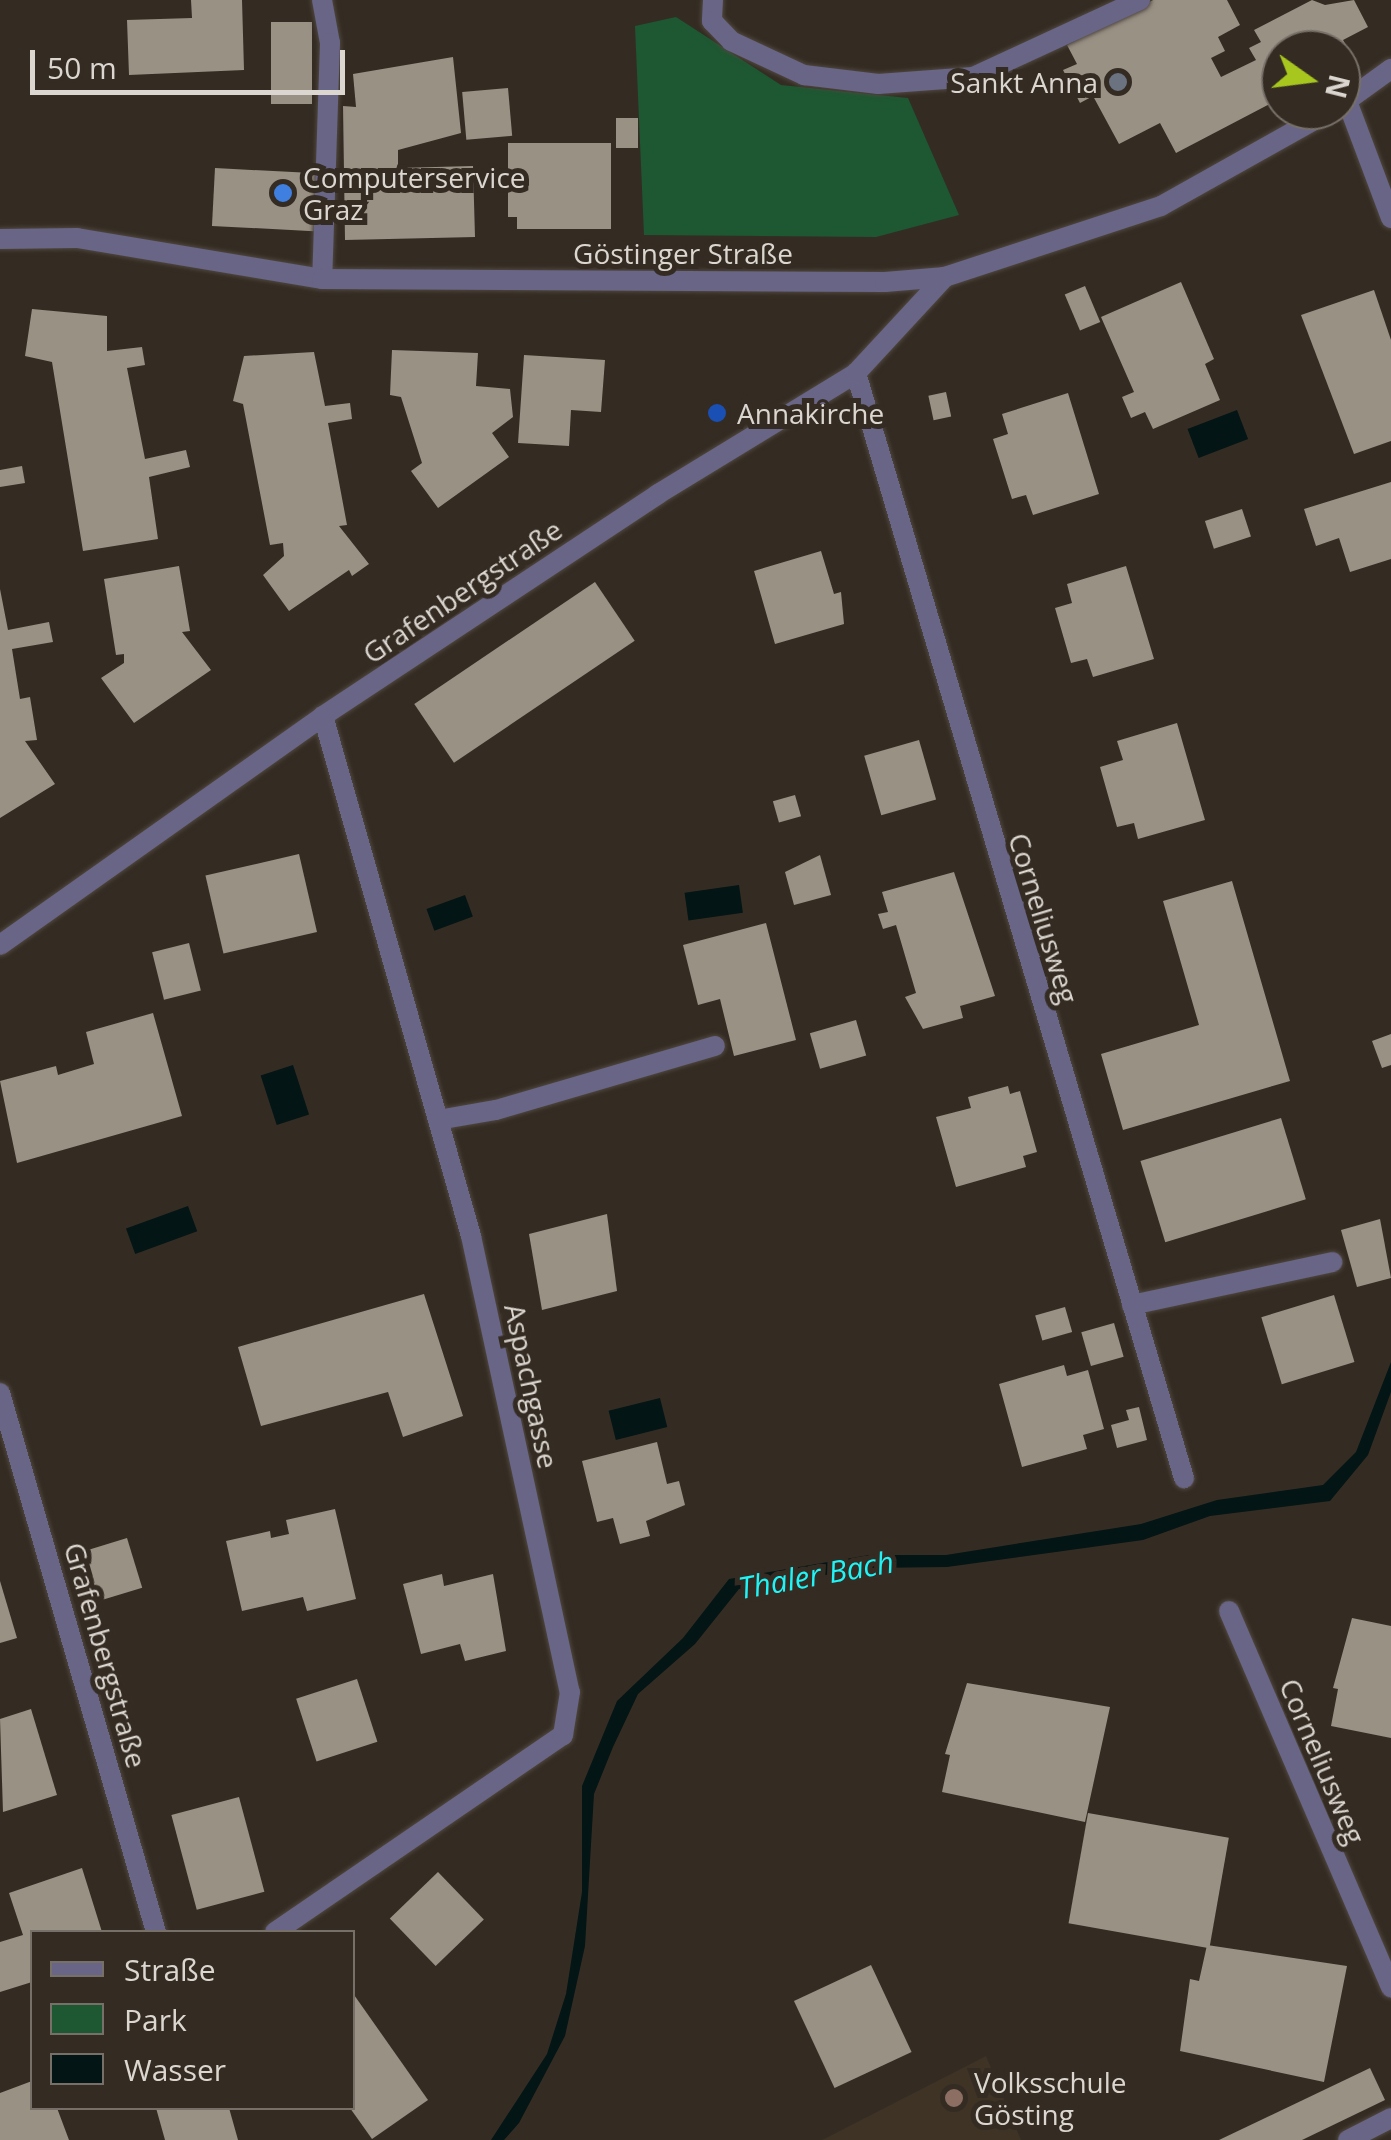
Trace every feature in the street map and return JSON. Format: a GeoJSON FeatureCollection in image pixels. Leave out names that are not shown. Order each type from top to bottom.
{"type":"FeatureCollection","features":[{"type":"Feature","properties":{"kind":"street"},"geometry":{"type":"LineString","coordinates":[[322,0],[330,43],[322,279]]}},
{"type":"Feature","properties":{"kind":"street"},"geometry":{"type":"LineString","coordinates":[[713,0],[712,21],[731,41],[804,75],[878,84],[974,77],[1140,0]]}},
{"type":"Feature","properties":{"kind":"street","name":"Göstinger Straße"},"geometry":{"type":"LineString","coordinates":[[1361,91],[1391,70]]}},
{"type":"Feature","properties":{"kind":"street","name":"Göstinger Straße"},"geometry":{"type":"LineString","coordinates":[[0,239],[76,238],[322,279],[886,282],[945,277],[1161,206],[1296,130]]}},
{"type":"Feature","properties":{"kind":"street"},"geometry":{"type":"LineString","coordinates":[[1351,130],[1391,218]]}},
{"type":"Feature","properties":{"kind":"street","name":"Grafenbergstraße"},"geometry":{"type":"LineString","coordinates":[[0,945],[323,716],[658,494],[856,373],[945,277]]}},
{"type":"Feature","properties":{"kind":"street","name":"Corneliusweg"},"geometry":{"type":"LineString","coordinates":[[856,373],[1184,1478]]}},
{"type":"Feature","properties":{"kind":"street","name":"Aspachgasse"},"geometry":{"type":"LineString","coordinates":[[278,1930],[563,1734],[570,1692],[471,1236],[323,716]]}},
{"type":"Feature","properties":{"kind":"street"},"geometry":{"type":"LineString","coordinates":[[438,1120],[496,1110],[714,1046]]}},
{"type":"Feature","properties":{"kind":"street"},"geometry":{"type":"LineString","coordinates":[[1132,1305],[1332,1262]]}},
{"type":"Feature","properties":{"kind":"street","name":"Grafenbergstraße"},"geometry":{"type":"LineString","coordinates":[[0,1393],[155,1930]]}},
{"type":"Feature","properties":{"kind":"street","name":"Corneliusweg"},"geometry":{"type":"LineString","coordinates":[[1229,1612],[1391,1988]]}},
{"type":"Feature","properties":{"kind":"street"},"geometry":{"type":"LineString","coordinates":[[1348,2140],[1391,2118]]}},
{"type":"Feature","properties":{"kind":"shaded area","name":"Volksschule Gösting"},"geometry":{"type":"Polygon","coordinates":[[[986,2056],[1021,2140],[822,2140],[986,2056]]]}},
{"type":"Feature","properties":{"kind":"green space"},"geometry":{"type":"Polygon","coordinates":[[[676,17],[781,85],[908,98],[959,215],[876,237],[644,235],[635,26],[676,17]]]}},
{"type":"Feature","properties":{"kind":"water"},"geometry":{"type":"Polygon","coordinates":[[[1237,410],[1248,439],[1199,458],[1188,429],[1237,410]]]}},
{"type":"Feature","properties":{"kind":"water"},"geometry":{"type":"Polygon","coordinates":[[[739,885],[743,913],[688,920],[685,893],[739,885]]]}},
{"type":"Feature","properties":{"kind":"water"},"geometry":{"type":"Polygon","coordinates":[[[465,895],[473,917],[434,931],[426,909],[465,895]]]}},
{"type":"Feature","properties":{"kind":"water"},"geometry":{"type":"Polygon","coordinates":[[[293,1065],[309,1114],[277,1125],[261,1076],[293,1065]]]}},
{"type":"Feature","properties":{"kind":"water"},"geometry":{"type":"Polygon","coordinates":[[[188,1206],[197,1231],[135,1254],[126,1229],[188,1206]]]}},
{"type":"Feature","properties":{"kind":"water","name":"Thaler Bach"},"geometry":{"type":"Polygon","coordinates":[[[1391,1362],[1391,1392],[1368,1455],[1330,1501],[1210,1516],[1143,1540],[947,1567],[869,1568],[739,1589],[695,1644],[638,1694],[613,1747],[594,1794],[585,1946],[565,2036],[519,2123],[504,2140],[491,2140],[547,2054],[566,1994],[582,1892],[582,1786],[617,1701],[683,1638],[729,1579],[869,1555],[946,1555],[1141,1524],[1217,1500],[1323,1485],[1356,1452],[1391,1362]]]}},
{"type":"Feature","properties":{"kind":"water"},"geometry":{"type":"Polygon","coordinates":[[[660,1398],[667,1427],[616,1440],[609,1411],[660,1398]]]}},
{"type":"Feature","properties":{"kind":"building"},"geometry":{"type":"Polygon","coordinates":[[[191,0],[242,0],[244,70],[129,75],[127,20],[192,18],[191,0]]]}},
{"type":"Feature","properties":{"kind":"building"},"geometry":{"type":"Polygon","coordinates":[[[1153,0],[1227,0],[1240,25],[1218,37],[1225,51],[1211,58],[1221,77],[1256,60],[1249,48],[1261,42],[1261,108],[1176,153],[1160,123],[1119,144],[1093,96],[1080,103],[1063,70],[1077,64],[1067,45],[1153,0]]]}},
{"type":"Feature","properties":{"kind":"building"},"geometry":{"type":"Polygon","coordinates":[[[1312,0],[1325,5],[1354,0],[1368,27],[1361,31],[1261,30],[1261,42],[1254,30],[1312,0]]]}},
{"type":"Feature","properties":{"kind":"building"},"geometry":{"type":"Polygon","coordinates":[[[271,22],[312,22],[312,104],[271,104],[271,22]]]}},
{"type":"Feature","properties":{"kind":"building"},"geometry":{"type":"Polygon","coordinates":[[[453,57],[461,133],[398,150],[398,168],[473,166],[475,237],[345,240],[343,106],[356,107],[353,74],[453,57]]]}},
{"type":"Feature","properties":{"kind":"building"},"geometry":{"type":"Polygon","coordinates":[[[508,88],[512,136],[466,140],[462,92],[508,88]]]}},
{"type":"Feature","properties":{"kind":"building"},"geometry":{"type":"Polygon","coordinates":[[[616,118],[638,118],[638,148],[616,148],[616,118]]]}},
{"type":"Feature","properties":{"kind":"building"},"geometry":{"type":"Polygon","coordinates":[[[508,143],[611,143],[611,229],[517,229],[517,217],[508,217],[508,143]]]}},
{"type":"Feature","properties":{"kind":"building"},"geometry":{"type":"Polygon","coordinates":[[[215,168],[317,173],[314,231],[212,226],[215,168]]]}},
{"type":"Feature","properties":{"kind":"building"},"geometry":{"type":"Polygon","coordinates":[[[1181,282],[1214,359],[1205,364],[1220,400],[1153,429],[1145,412],[1131,418],[1122,397],[1134,392],[1101,317],[1181,282]]]}},
{"type":"Feature","properties":{"kind":"building"},"geometry":{"type":"Polygon","coordinates":[[[1085,286],[1100,322],[1080,330],[1065,295],[1085,286]]]}},
{"type":"Feature","properties":{"kind":"building"},"geometry":{"type":"Polygon","coordinates":[[[1374,290],[1391,340],[1391,441],[1354,454],[1301,315],[1374,290]]]}},
{"type":"Feature","properties":{"kind":"building"},"geometry":{"type":"Polygon","coordinates":[[[32,309],[107,316],[107,351],[142,347],[145,365],[127,368],[145,459],[186,450],[190,467],[149,477],[158,539],[83,551],[52,362],[25,356],[32,309]]]}},
{"type":"Feature","properties":{"kind":"building"},"geometry":{"type":"Polygon","coordinates":[[[392,350],[478,353],[476,386],[510,389],[513,417],[492,433],[509,457],[438,508],[411,471],[422,463],[401,397],[390,395],[392,350]]]}},
{"type":"Feature","properties":{"kind":"building"},"geometry":{"type":"Polygon","coordinates":[[[314,352],[325,406],[350,403],[352,419],[328,423],[347,525],[339,526],[369,564],[352,576],[349,570],[289,611],[263,575],[284,556],[283,543],[270,545],[243,404],[233,401],[244,356],[314,352]]]}},
{"type":"Feature","properties":{"kind":"building"},"geometry":{"type":"Polygon","coordinates":[[[524,355],[605,360],[601,412],[571,410],[569,446],[518,443],[524,355]]]}},
{"type":"Feature","properties":{"kind":"building"},"geometry":{"type":"Polygon","coordinates":[[[946,392],[951,416],[934,420],[928,396],[946,392]]]}},
{"type":"Feature","properties":{"kind":"building"},"geometry":{"type":"Polygon","coordinates":[[[1068,393],[1099,494],[1033,515],[1026,495],[1012,499],[993,439],[1008,434],[1002,414],[1068,393]]]}},
{"type":"Feature","properties":{"kind":"building"},"geometry":{"type":"Polygon","coordinates":[[[22,466],[25,483],[0,487],[0,470],[22,466]]]}},
{"type":"Feature","properties":{"kind":"building"},"geometry":{"type":"Polygon","coordinates":[[[1391,482],[1391,559],[1350,572],[1339,538],[1316,546],[1304,509],[1391,482]]]}},
{"type":"Feature","properties":{"kind":"building"},"geometry":{"type":"Polygon","coordinates":[[[1242,509],[1251,537],[1214,549],[1205,521],[1242,509]]]}},
{"type":"Feature","properties":{"kind":"building"},"geometry":{"type":"Polygon","coordinates":[[[821,551],[834,594],[841,592],[844,624],[775,644],[754,571],[821,551]]]}},
{"type":"Feature","properties":{"kind":"building"},"geometry":{"type":"Polygon","coordinates":[[[179,566],[190,631],[182,632],[211,670],[134,723],[101,678],[124,663],[124,654],[116,655],[104,579],[179,566]]]}},
{"type":"Feature","properties":{"kind":"building"},"geometry":{"type":"Polygon","coordinates":[[[1126,566],[1154,659],[1093,677],[1087,659],[1071,663],[1055,608],[1072,603],[1067,584],[1126,566]]]}},
{"type":"Feature","properties":{"kind":"building"},"geometry":{"type":"Polygon","coordinates":[[[595,582],[635,641],[454,763],[414,704],[595,582]]]}},
{"type":"Feature","properties":{"kind":"building"},"geometry":{"type":"Polygon","coordinates":[[[0,589],[8,630],[49,622],[53,642],[12,649],[20,699],[30,697],[37,740],[25,741],[55,784],[0,818],[0,589]]]}},
{"type":"Feature","properties":{"kind":"building"},"geometry":{"type":"Polygon","coordinates":[[[1177,723],[1205,820],[1138,839],[1134,823],[1117,827],[1100,767],[1123,760],[1117,741],[1177,723]]]}},
{"type":"Feature","properties":{"kind":"building"},"geometry":{"type":"Polygon","coordinates":[[[919,740],[936,800],[881,815],[864,756],[919,740]]]}},
{"type":"Feature","properties":{"kind":"building"},"geometry":{"type":"Polygon","coordinates":[[[795,795],[801,816],[779,822],[773,801],[795,795]]]}},
{"type":"Feature","properties":{"kind":"building"},"geometry":{"type":"Polygon","coordinates":[[[299,854],[317,932],[223,954],[205,876],[299,854]]]}},
{"type":"Feature","properties":{"kind":"building"},"geometry":{"type":"Polygon","coordinates":[[[820,855],[831,895],[794,905],[785,872],[820,855]]]}},
{"type":"Feature","properties":{"kind":"building"},"geometry":{"type":"Polygon","coordinates":[[[954,872],[995,996],[960,1006],[963,1018],[923,1029],[905,997],[916,993],[896,925],[883,929],[878,914],[888,912],[882,892],[954,872]]]}},
{"type":"Feature","properties":{"kind":"building"},"geometry":{"type":"Polygon","coordinates":[[[1232,881],[1290,1081],[1123,1130],[1101,1054],[1199,1025],[1163,901],[1232,881]]]}},
{"type":"Feature","properties":{"kind":"building"},"geometry":{"type":"Polygon","coordinates":[[[766,923],[796,1040],[734,1056],[720,999],[698,1005],[683,945],[766,923]]]}},
{"type":"Feature","properties":{"kind":"building"},"geometry":{"type":"Polygon","coordinates":[[[189,943],[201,991],[164,1000],[152,952],[189,943]]]}},
{"type":"Feature","properties":{"kind":"building"},"geometry":{"type":"Polygon","coordinates":[[[153,1013],[182,1116],[17,1163],[0,1081],[56,1066],[58,1075],[94,1064],[86,1032],[153,1013]]]}},
{"type":"Feature","properties":{"kind":"building"},"geometry":{"type":"Polygon","coordinates":[[[856,1020],[866,1056],[820,1069],[810,1033],[856,1020]]]}},
{"type":"Feature","properties":{"kind":"building"},"geometry":{"type":"Polygon","coordinates":[[[1391,1034],[1391,1065],[1382,1068],[1372,1041],[1391,1034]]]}},
{"type":"Feature","properties":{"kind":"building"},"geometry":{"type":"Polygon","coordinates":[[[1008,1086],[1010,1094],[1020,1091],[1037,1152],[1023,1156],[1026,1167],[956,1187],[936,1117],[971,1108],[968,1097],[1008,1086]]]}},
{"type":"Feature","properties":{"kind":"building"},"geometry":{"type":"Polygon","coordinates":[[[1281,1118],[1306,1199],[1165,1242],[1140,1161],[1281,1118]]]}},
{"type":"Feature","properties":{"kind":"building"},"geometry":{"type":"Polygon","coordinates":[[[607,1214],[617,1291],[542,1310],[529,1234],[607,1214]]]}},
{"type":"Feature","properties":{"kind":"building"},"geometry":{"type":"Polygon","coordinates":[[[1380,1219],[1391,1278],[1357,1287],[1341,1230],[1380,1219]]]}},
{"type":"Feature","properties":{"kind":"building"},"geometry":{"type":"Polygon","coordinates":[[[424,1294],[463,1416],[403,1437],[388,1392],[261,1426],[238,1347],[424,1294]]]}},
{"type":"Feature","properties":{"kind":"building"},"geometry":{"type":"Polygon","coordinates":[[[1334,1295],[1354,1362],[1282,1384],[1261,1317],[1334,1295]]]}},
{"type":"Feature","properties":{"kind":"building"},"geometry":{"type":"Polygon","coordinates":[[[1065,1307],[1072,1332],[1042,1341],[1035,1316],[1065,1307]]]}},
{"type":"Feature","properties":{"kind":"building"},"geometry":{"type":"Polygon","coordinates":[[[1114,1323],[1124,1357],[1091,1366],[1081,1332],[1114,1323]]]}},
{"type":"Feature","properties":{"kind":"building"},"geometry":{"type":"Polygon","coordinates":[[[1064,1365],[1067,1376],[1088,1370],[1104,1429],[1083,1435],[1087,1449],[1022,1467],[999,1384],[1064,1365]]]}},
{"type":"Feature","properties":{"kind":"building"},"geometry":{"type":"Polygon","coordinates":[[[1139,1407],[1147,1440],[1117,1448],[1111,1425],[1129,1420],[1126,1410],[1139,1407]]]}},
{"type":"Feature","properties":{"kind":"building"},"geometry":{"type":"Polygon","coordinates":[[[657,1442],[667,1484],[679,1481],[685,1505],[646,1521],[650,1536],[620,1544],[613,1518],[597,1522],[582,1461],[657,1442]]]}},
{"type":"Feature","properties":{"kind":"building"},"geometry":{"type":"Polygon","coordinates":[[[335,1509],[356,1599],[307,1611],[303,1597],[242,1611],[226,1541],[270,1531],[271,1538],[289,1534],[286,1520],[335,1509]]]}},
{"type":"Feature","properties":{"kind":"building"},"geometry":{"type":"Polygon","coordinates":[[[127,1538],[142,1588],[83,1606],[68,1556],[127,1538]]]}},
{"type":"Feature","properties":{"kind":"building"},"geometry":{"type":"Polygon","coordinates":[[[442,1574],[444,1586],[493,1574],[506,1651],[465,1661],[460,1644],[421,1654],[403,1584],[442,1574]]]}},
{"type":"Feature","properties":{"kind":"building"},"geometry":{"type":"Polygon","coordinates":[[[0,1581],[17,1638],[0,1643],[0,1581]]]}},
{"type":"Feature","properties":{"kind":"building"},"geometry":{"type":"Polygon","coordinates":[[[1352,1618],[1391,1626],[1391,1738],[1331,1726],[1338,1689],[1333,1688],[1352,1618]]]}},
{"type":"Feature","properties":{"kind":"building"},"geometry":{"type":"Polygon","coordinates":[[[357,1679],[377,1742],[317,1762],[296,1699],[357,1679]]]}},
{"type":"Feature","properties":{"kind":"building"},"geometry":{"type":"Polygon","coordinates":[[[967,1683],[1110,1707],[1085,1822],[942,1792],[950,1755],[945,1754],[967,1683]]]}},
{"type":"Feature","properties":{"kind":"building"},"geometry":{"type":"Polygon","coordinates":[[[31,1709],[57,1795],[3,1812],[0,1719],[31,1709]]]}},
{"type":"Feature","properties":{"kind":"building"},"geometry":{"type":"Polygon","coordinates":[[[239,1797],[264,1892],[197,1910],[171,1815],[239,1797]]]}},
{"type":"Feature","properties":{"kind":"building"},"geometry":{"type":"Polygon","coordinates":[[[1088,1813],[1229,1838],[1209,1948],[1069,1923],[1088,1813]]]}},
{"type":"Feature","properties":{"kind":"building"},"geometry":{"type":"Polygon","coordinates":[[[82,1868],[101,1930],[30,1930],[30,1983],[0,1992],[0,1942],[23,1935],[9,1893],[82,1868]]]}},
{"type":"Feature","properties":{"kind":"building"},"geometry":{"type":"Polygon","coordinates":[[[438,1872],[484,1919],[436,1966],[390,1919],[438,1872]]]}},
{"type":"Feature","properties":{"kind":"building"},"geometry":{"type":"Polygon","coordinates":[[[1207,1945],[1347,1966],[1324,2082],[1180,2051],[1190,1979],[1199,1981],[1207,1945]]]}},
{"type":"Feature","properties":{"kind":"building"},"geometry":{"type":"Polygon","coordinates":[[[871,1965],[912,2052],[835,2088],[794,2001],[871,1965]]]}},
{"type":"Feature","properties":{"kind":"building"},"geometry":{"type":"Polygon","coordinates":[[[355,1996],[428,2100],[372,2139],[351,2110],[355,2110],[355,1996]]]}},
{"type":"Feature","properties":{"kind":"building"},"geometry":{"type":"Polygon","coordinates":[[[1370,2068],[1385,2100],[1302,2140],[1219,2140],[1370,2068]]]}},
{"type":"Feature","properties":{"kind":"building"},"geometry":{"type":"Polygon","coordinates":[[[30,2082],[30,2110],[58,2110],[69,2140],[0,2140],[0,2093],[30,2082]]]}},
{"type":"Feature","properties":{"kind":"building"},"geometry":{"type":"Polygon","coordinates":[[[157,2110],[230,2110],[238,2140],[165,2140],[157,2110]]]}},
{"type":"Feature","properties":{"kind":"place","name":"Sankt Anna"},"geometry":{"type":"Point","coordinates":[1118,82]}},
{"type":"Feature","properties":{"kind":"place","name":"Computerservice Graz"},"geometry":{"type":"Point","coordinates":[283,193]}},
{"type":"Feature","properties":{"kind":"place","name":"Annakirche"},"geometry":{"type":"Point","coordinates":[717,413]}},
{"type":"Feature","properties":{"kind":"place","name":"Volksschule Gösting"},"geometry":{"type":"Point","coordinates":[954,2098]}}]}
